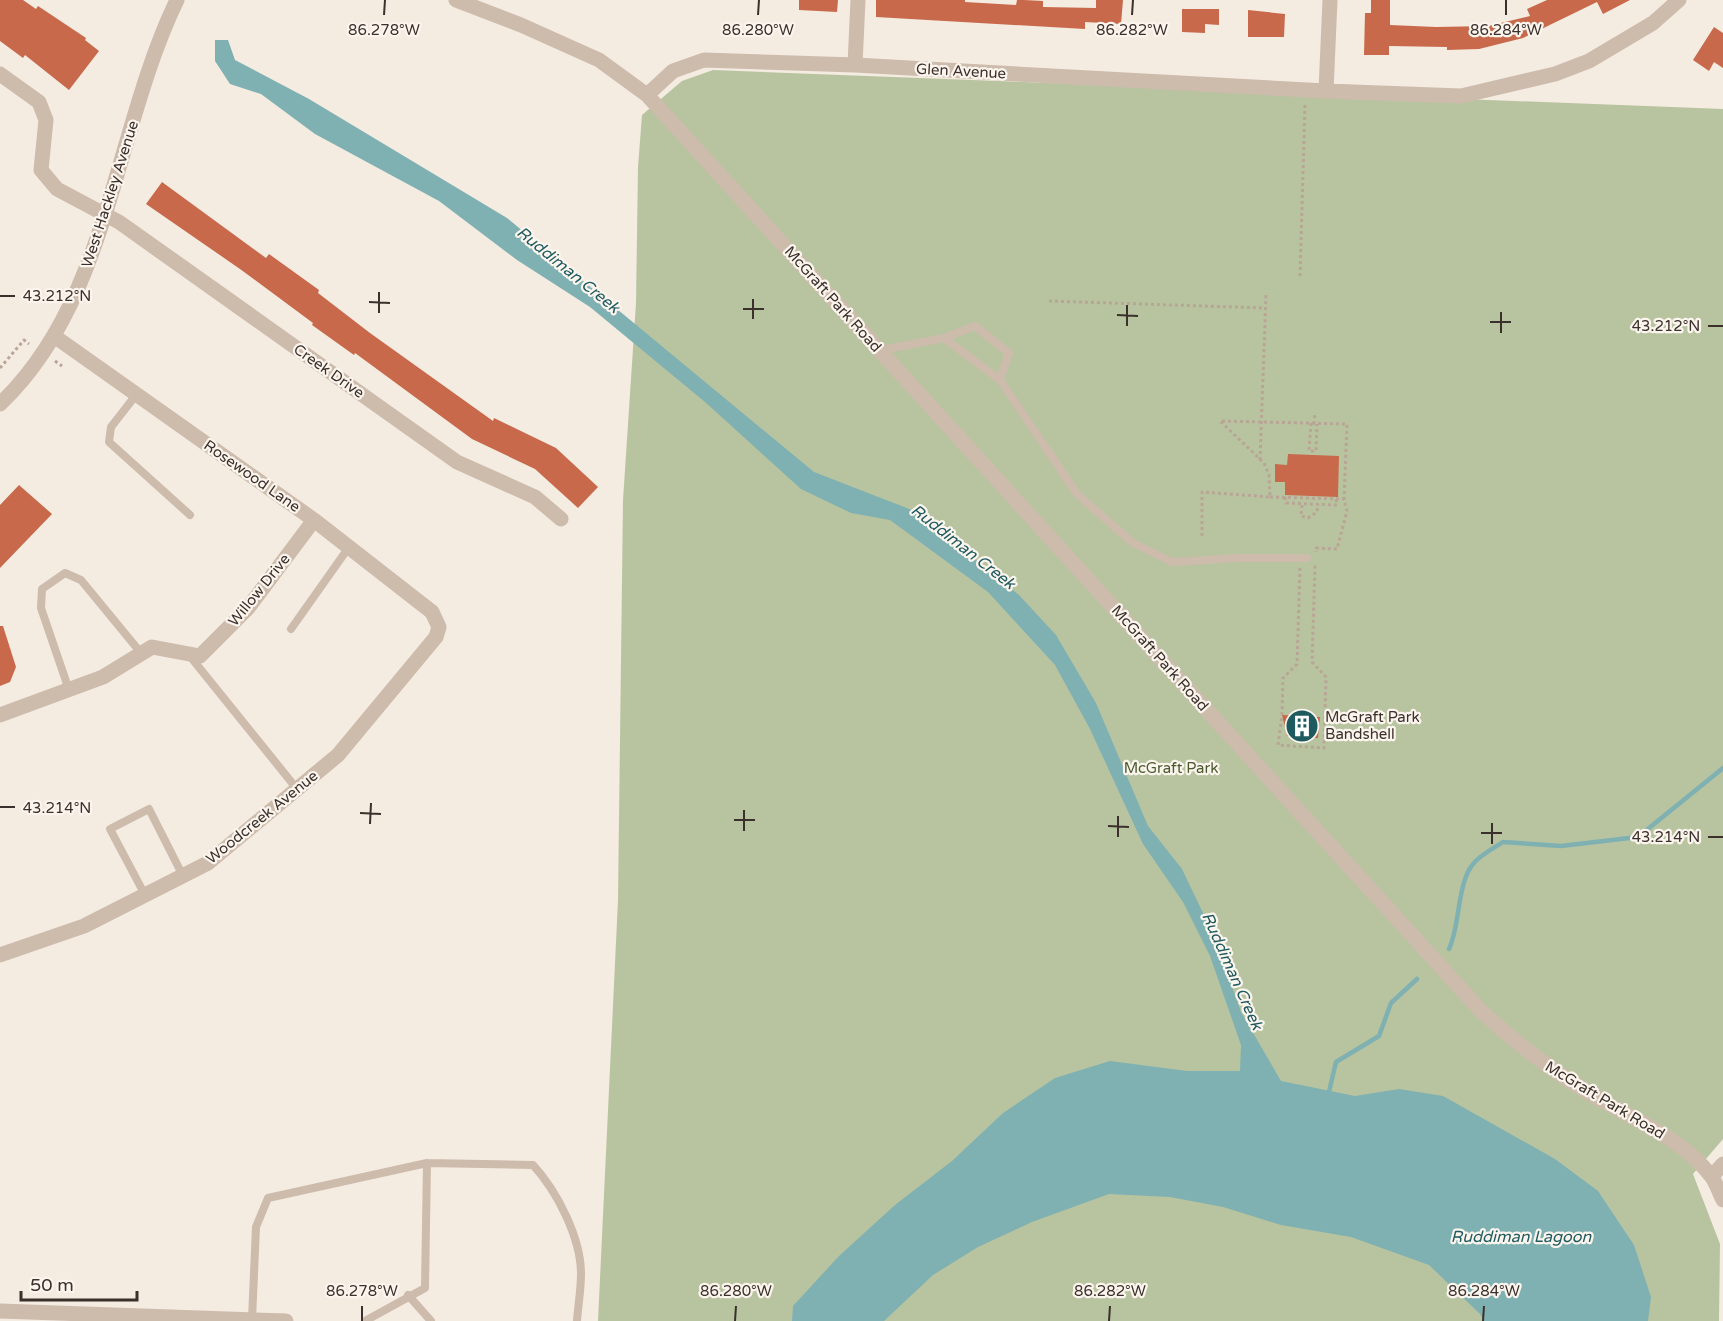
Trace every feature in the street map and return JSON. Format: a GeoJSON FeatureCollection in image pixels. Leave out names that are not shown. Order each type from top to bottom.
{"type":"FeatureCollection","features":[{"type":"Feature","properties":{"kind":"street","name":"West Hackley Avenue"},"geometry":{"type":"LineString","coordinates":[[0,404],[28,375],[54,336],[82,279],[154,57],[177,0]]}},
{"type":"Feature","properties":{"kind":"street"},"geometry":{"type":"LineString","coordinates":[[456,0],[521,25],[598,60],[647,95]]}},
{"type":"Feature","properties":{"kind":"street"},"geometry":{"type":"LineString","coordinates":[[855,65],[858,0]]}},
{"type":"Feature","properties":{"kind":"street"},"geometry":{"type":"LineString","coordinates":[[1326,92],[1330,0]]}},
{"type":"Feature","properties":{"kind":"street","name":"Glen Avenue"},"geometry":{"type":"LineString","coordinates":[[647,95],[673,71],[704,60],[855,65],[1326,92],[1461,96],[1499,89],[1555,74],[1589,60],[1653,23],[1679,0]]}},
{"type":"Feature","properties":{"kind":"street","name":"Creek Drive"},"geometry":{"type":"LineString","coordinates":[[0,74],[39,102],[46,120],[41,170],[57,189],[104,211],[457,462],[535,497],[561,519]]}},
{"type":"Feature","properties":{"kind":"street","name":"McGraft Park Road"},"geometry":{"type":"LineString","coordinates":[[647,95],[1481,1011],[1539,1061],[1589,1093],[1664,1134],[1712,1176]]}},
{"type":"Feature","properties":{"kind":"street","name":"Rosewood Lane"},"geometry":{"type":"LineString","coordinates":[[54,336],[314,520],[432,612],[439,627]]}},
{"type":"Feature","properties":{"kind":"street","name":"Willow Drive"},"geometry":{"type":"LineString","coordinates":[[189,654],[200,657],[248,609],[314,520]]}},
{"type":"Feature","properties":{"kind":"street","name":"Woodcreek Avenue"},"geometry":{"type":"LineString","coordinates":[[0,955],[84,926],[208,863],[339,755],[436,637],[439,627]]}},
{"type":"Feature","properties":{"kind":"street"},"geometry":{"type":"LineString","coordinates":[[0,715],[103,677],[152,647],[189,654]]}},
{"type":"Feature","properties":{"kind":"street"},"geometry":{"type":"LineString","coordinates":[[1723,1164],[1712,1176],[1723,1200]]}},
{"type":"Feature","properties":{"kind":"street"},"geometry":{"type":"LineString","coordinates":[[0,1311],[176,1319],[286,1321]]}},
{"type":"Feature","properties":{"kind":"lane"},"geometry":{"type":"LineString","coordinates":[[880,350],[944,338],[975,326],[1009,353],[1000,380]]}},
{"type":"Feature","properties":{"kind":"lane"},"geometry":{"type":"LineString","coordinates":[[944,338],[1000,380],[1077,494],[1133,543],[1172,562],[1238,558],[1304,558]]}},
{"type":"Feature","properties":{"kind":"lane"},"geometry":{"type":"LineString","coordinates":[[136,395],[111,427],[109,442],[190,515]]}},
{"type":"Feature","properties":{"kind":"lane"},"geometry":{"type":"LineString","coordinates":[[291,629],[349,547]]}},
{"type":"Feature","properties":{"kind":"lane"},"geometry":{"type":"LineString","coordinates":[[69,690],[41,608],[42,589],[65,573],[81,579],[141,653]]}},
{"type":"Feature","properties":{"kind":"lane"},"geometry":{"type":"LineString","coordinates":[[189,654],[297,789]]}},
{"type":"Feature","properties":{"kind":"lane"},"geometry":{"type":"LineString","coordinates":[[145,895],[110,829],[149,809],[183,876]]}},
{"type":"Feature","properties":{"kind":"lane"},"geometry":{"type":"LineString","coordinates":[[365,1321],[425,1287],[427,1162]]}},
{"type":"Feature","properties":{"kind":"lane"},"geometry":{"type":"LineString","coordinates":[[252,1320],[256,1227],[268,1198],[427,1162],[533,1165],[550,1183],[570,1225],[581,1272],[577,1321]]}},
{"type":"Feature","properties":{"kind":"lane"},"geometry":{"type":"LineString","coordinates":[[408,1295],[431,1321]]}},
{"type":"Feature","properties":{"kind":"path"},"geometry":{"type":"LineString","coordinates":[[1300,276],[1305,104]]}},
{"type":"Feature","properties":{"kind":"path"},"geometry":{"type":"LineString","coordinates":[[1260,460],[1266,295]]}},
{"type":"Feature","properties":{"kind":"path"},"geometry":{"type":"LineString","coordinates":[[1049,301],[1265,308]]}},
{"type":"Feature","properties":{"kind":"path"},"geometry":{"type":"LineString","coordinates":[[1314,424],[1316,451],[1309,451],[1315,412]]}},
{"type":"Feature","properties":{"kind":"path"},"geometry":{"type":"LineString","coordinates":[[1270,497],[1269,475],[1260,460],[1220,421],[1347,424],[1345,526],[1337,549],[1316,548],[1311,662],[1326,677],[1324,748],[1278,745],[1283,678],[1297,664],[1304,558]]}},
{"type":"Feature","properties":{"kind":"path"},"geometry":{"type":"LineString","coordinates":[[1202,536],[1202,492],[1344,499]]}},
{"type":"Feature","properties":{"kind":"path"},"geometry":{"type":"LineString","coordinates":[[1285,497],[1286,503],[1302,504],[1336,505],[1336,499]]}},
{"type":"Feature","properties":{"kind":"path"},"geometry":{"type":"LineString","coordinates":[[1302,504],[1301,516],[1308,518],[1317,512],[1318,504]]}},
{"type":"Feature","properties":{"kind":"green space","name":"McGraft Park"},"geometry":{"type":"Polygon","coordinates":[[[713,70],[1723,109],[1723,1139],[1693,1174],[1720,1244],[1719,1321],[598,1321],[618,900],[623,500],[636,303],[638,167],[642,115],[682,81],[713,70]]]}},
{"type":"Feature","properties":{"kind":"water","name":"Ruddiman Lagoon"},"geometry":{"type":"Polygon","coordinates":[[[215,40],[228,40],[235,60],[309,99],[507,218],[814,472],[917,512],[1019,595],[1056,635],[1096,703],[1148,826],[1182,869],[1214,936],[1241,1012],[1281,1081],[1355,1096],[1399,1089],[1443,1096],[1555,1159],[1598,1191],[1634,1245],[1651,1297],[1648,1321],[1484,1321],[1480,1314],[1429,1265],[1351,1237],[1281,1225],[1223,1207],[1170,1197],[1109,1194],[1032,1222],[978,1247],[933,1275],[884,1321],[792,1321],[793,1306],[839,1256],[895,1205],[952,1161],[1003,1113],[1055,1078],[1110,1061],[1187,1071],[1240,1071],[1241,1045],[1210,956],[1183,902],[1143,844],[1090,729],[1055,665],[988,592],[890,520],[851,513],[801,489],[705,402],[590,307],[517,260],[439,201],[315,134],[261,94],[230,84],[215,61],[215,40]]]}},
{"type":"Feature","properties":{"kind":"building"},"geometry":{"type":"Polygon","coordinates":[[[0,0],[23,0],[36,9],[38,6],[86,38],[85,40],[99,51],[69,90],[25,55],[23,58],[0,41],[0,0]]]}},
{"type":"Feature","properties":{"kind":"building"},"geometry":{"type":"Polygon","coordinates":[[[799,0],[838,0],[837,12],[799,10],[799,0]]]}},
{"type":"Feature","properties":{"kind":"building"},"geometry":{"type":"Polygon","coordinates":[[[876,0],[965,0],[965,2],[1016,5],[1017,0],[1024,0],[1043,1],[1043,7],[1096,8],[1096,0],[1123,0],[1121,24],[1085,22],[1085,29],[876,17],[876,0]]]}},
{"type":"Feature","properties":{"kind":"building"},"geometry":{"type":"Polygon","coordinates":[[[1371,0],[1390,0],[1390,25],[1436,27],[1488,26],[1530,16],[1527,9],[1547,0],[1630,0],[1603,14],[1597,2],[1523,38],[1479,49],[1447,50],[1447,47],[1389,46],[1389,55],[1364,55],[1365,13],[1371,13],[1371,0]]]}},
{"type":"Feature","properties":{"kind":"building"},"geometry":{"type":"Polygon","coordinates":[[[1182,9],[1219,9],[1219,25],[1205,24],[1205,33],[1182,32],[1182,9]]]}},
{"type":"Feature","properties":{"kind":"building"},"geometry":{"type":"Polygon","coordinates":[[[1248,10],[1285,14],[1284,37],[1248,37],[1248,10]]]}},
{"type":"Feature","properties":{"kind":"building"},"geometry":{"type":"Polygon","coordinates":[[[1714,27],[1723,33],[1723,68],[1714,62],[1709,71],[1693,60],[1714,27]]]}},
{"type":"Feature","properties":{"kind":"building"},"geometry":{"type":"Polygon","coordinates":[[[162,182],[266,258],[269,254],[319,290],[318,293],[370,333],[493,421],[494,418],[556,448],[598,487],[578,508],[535,469],[472,439],[355,353],[354,355],[312,325],[313,323],[240,269],[146,204],[162,182]]]}},
{"type":"Feature","properties":{"kind":"building"},"geometry":{"type":"Polygon","coordinates":[[[1288,454],[1339,456],[1338,497],[1285,495],[1285,482],[1275,482],[1275,464],[1287,465],[1288,454]]]}},
{"type":"Feature","properties":{"kind":"building"},"geometry":{"type":"Polygon","coordinates":[[[19,485],[52,514],[0,568],[0,505],[19,485]]]}},
{"type":"Feature","properties":{"kind":"building"},"geometry":{"type":"Polygon","coordinates":[[[0,626],[3,626],[16,667],[10,682],[0,686],[0,626]]]}},
{"type":"Feature","properties":{"kind":"building","name":"McGraft Park Bandshell"},"geometry":{"type":"Polygon","coordinates":[[[1282,715],[1320,717],[1318,738],[1287,736],[1282,715]]]}},
{"type":"Feature","properties":{"kind":"waterway"},"geometry":{"type":"LineString","coordinates":[[1449,949],[1453,940],[1464,882],[1473,864],[1487,852],[1503,842],[1561,846],[1638,837],[1723,768]]}},
{"type":"Feature","properties":{"kind":"waterway"},"geometry":{"type":"LineString","coordinates":[[1328,1096],[1336,1062],[1379,1036],[1391,1003],[1417,979]]}},
{"type":"Feature","properties":{"kind":"place","name":"McGraft Park Bandshell"},"geometry":{"type":"Point","coordinates":[1302,726]}},
{"type":"Feature","properties":{"kind":"water label","name":"Ruddiman Creek"},"geometry":{"type":"Point","coordinates":[568,270]}},
{"type":"Feature","properties":{"kind":"water label","name":"Ruddiman Creek"},"geometry":{"type":"Point","coordinates":[963,547]}},
{"type":"Feature","properties":{"kind":"water label","name":"Ruddiman Creek"},"geometry":{"type":"Point","coordinates":[1232,971]}}]}
